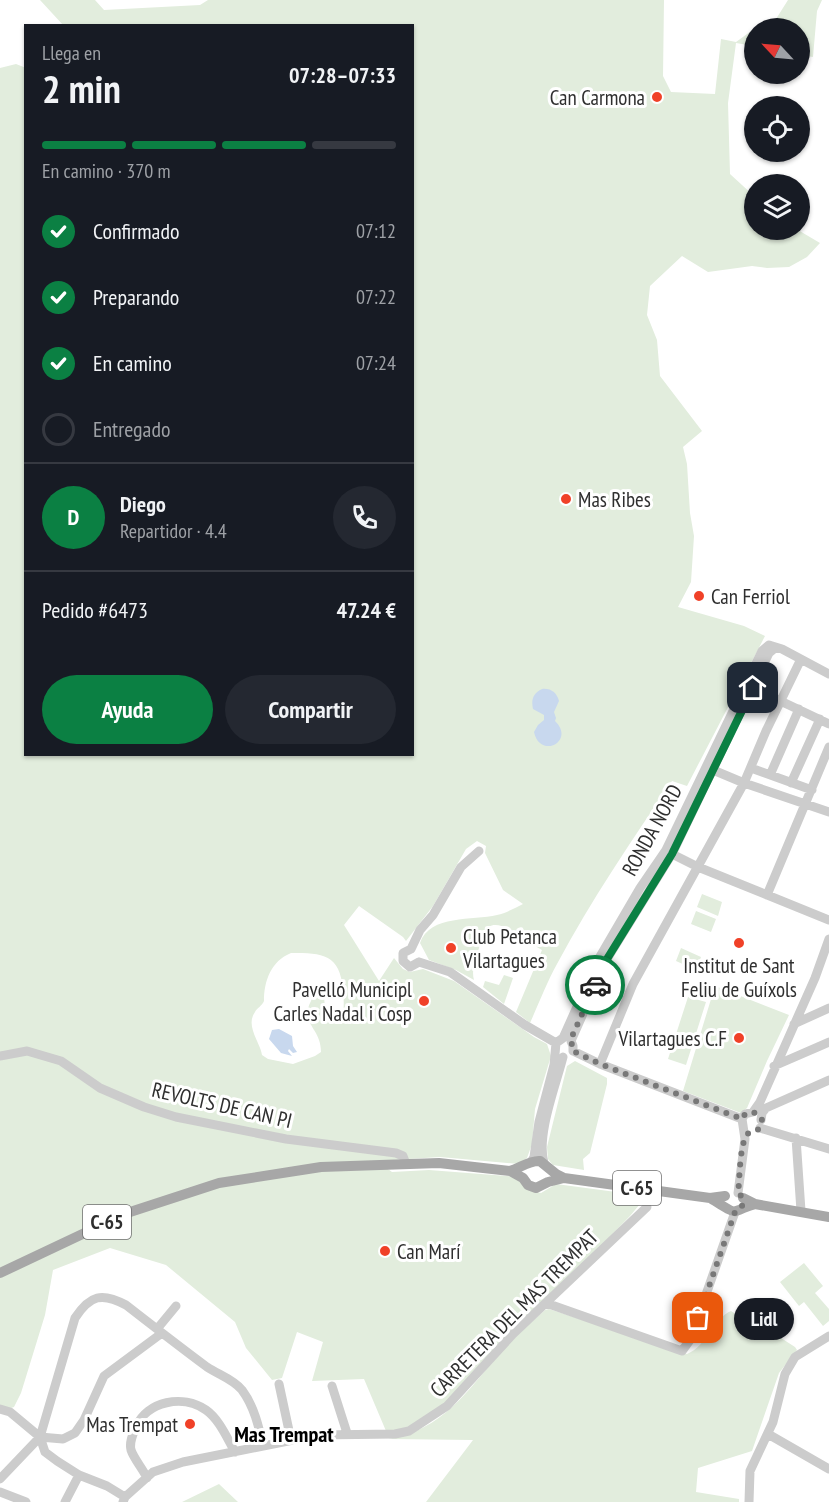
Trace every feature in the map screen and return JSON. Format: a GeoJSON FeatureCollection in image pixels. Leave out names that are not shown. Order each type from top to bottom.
{"type":"FeatureCollection","features":[{"type":"Feature","properties":{"kind":"main road","name":"C-65"},"geometry":{"type":"LineString","coordinates":[[0,1273],[127,1213],[219,1183],[321,1167],[440,1163],[510,1171],[523,1178]]}},
{"type":"Feature","properties":{"kind":"main road"},"geometry":{"type":"LineString","coordinates":[[528,1164],[547,1166],[548,1182],[536,1188],[528,1185],[523,1178],[528,1164]]}},
{"type":"Feature","properties":{"kind":"main road","name":"C-65"},"geometry":{"type":"LineString","coordinates":[[510,1171],[528,1164]]}},
{"type":"Feature","properties":{"kind":"main road","name":"C-65"},"geometry":{"type":"LineString","coordinates":[[547,1166],[564,1178]]}},
{"type":"Feature","properties":{"kind":"main road","name":"C-65"},"geometry":{"type":"LineString","coordinates":[[548,1182],[564,1178],[734,1201]]}},
{"type":"Feature","properties":{"kind":"main road"},"geometry":{"type":"LineString","coordinates":[[734,1201],[829,1214]]}},
{"type":"Feature","properties":{"kind":"street"},"geometry":{"type":"LineString","coordinates":[[772,647],[782,649],[829,674]]}},
{"type":"Feature","properties":{"kind":"street","name":"RONDA NORD"},"geometry":{"type":"LineString","coordinates":[[547,1166],[541,1153],[562,1046],[607,959],[672,854],[772,647]]}},
{"type":"Feature","properties":{"kind":"street","name":"RONDA NORD"},"geometry":{"type":"LineString","coordinates":[[528,1164],[534,1157],[539,1122],[562,1046],[598,960],[640,888],[666,850],[762,651],[772,647]]}},
{"type":"Feature","properties":{"kind":"street"},"geometry":{"type":"LineString","coordinates":[[600,1064],[633,984],[744,783],[801,659]]}},
{"type":"Feature","properties":{"kind":"street"},"geometry":{"type":"LineString","coordinates":[[753,688],[824,721],[791,783]]}},
{"type":"Feature","properties":{"kind":"street"},"geometry":{"type":"LineString","coordinates":[[770,775],[799,709]]}},
{"type":"Feature","properties":{"kind":"street"},"geometry":{"type":"LineString","coordinates":[[767,895],[829,747]]}},
{"type":"Feature","properties":{"kind":"street"},"geometry":{"type":"LineString","coordinates":[[751,768],[812,790]]}},
{"type":"Feature","properties":{"kind":"street"},"geometry":{"type":"LineString","coordinates":[[713,770],[829,812]]}},
{"type":"Feature","properties":{"kind":"street"},"geometry":{"type":"LineString","coordinates":[[818,776],[828,780]]}},
{"type":"Feature","properties":{"kind":"street"},"geometry":{"type":"LineString","coordinates":[[479,850],[460,867],[433,915],[420,930],[411,949],[403,953],[403,961],[410,967],[419,962],[450,972],[525,1025],[562,1046],[569,1055],[573,1051],[755,1132],[760,1101],[815,978],[829,939]]}},
{"type":"Feature","properties":{"kind":"street"},"geometry":{"type":"LineString","coordinates":[[672,854],[698,867],[829,920]]}},
{"type":"Feature","properties":{"kind":"street"},"geometry":{"type":"LineString","coordinates":[[411,949],[417,952],[419,962]]}},
{"type":"Feature","properties":{"kind":"street"},"geometry":{"type":"LineString","coordinates":[[794,1024],[829,1008]]}},
{"type":"Feature","properties":{"kind":"street"},"geometry":{"type":"LineString","coordinates":[[774,1066],[829,1042]]}},
{"type":"Feature","properties":{"kind":"street","name":"REVOLTS DE CAN PI"},"geometry":{"type":"LineString","coordinates":[[0,1056],[27,1051],[61,1061],[100,1088],[144,1107],[176,1117],[286,1139],[396,1153],[403,1156],[406,1164]]}},
{"type":"Feature","properties":{"kind":"street"},"geometry":{"type":"LineString","coordinates":[[758,1119],[766,1108],[829,1080]]}},
{"type":"Feature","properties":{"kind":"street"},"geometry":{"type":"LineString","coordinates":[[546,1303],[682,1351],[690,1340],[726,1233],[739,1179],[745,1114],[796,1138],[829,1149]]}},
{"type":"Feature","properties":{"kind":"street"},"geometry":{"type":"LineString","coordinates":[[796,1138],[801,1211]]}},
{"type":"Feature","properties":{"kind":"street","name":"CARRETERA DEL MAS TREMPAT"},"geometry":{"type":"LineString","coordinates":[[124,1500],[153,1472],[166,1466],[318,1435],[394,1434],[409,1431],[447,1406],[463,1391],[484,1364],[647,1207]]}},
{"type":"Feature","properties":{"kind":"street"},"geometry":{"type":"LineString","coordinates":[[0,1479],[40,1437],[75,1318],[83,1306],[101,1296],[112,1297],[126,1305],[211,1369],[232,1381],[242,1391],[259,1427],[263,1446]]}},
{"type":"Feature","properties":{"kind":"street"},"geometry":{"type":"LineString","coordinates":[[40,1437],[63,1439],[75,1433],[84,1420],[104,1376],[160,1331],[176,1306]]}},
{"type":"Feature","properties":{"kind":"street"},"geometry":{"type":"LineString","coordinates":[[749,1502],[750,1471],[773,1422],[785,1374],[795,1357],[829,1336]]}},
{"type":"Feature","properties":{"kind":"street"},"geometry":{"type":"LineString","coordinates":[[279,1384],[291,1440]]}},
{"type":"Feature","properties":{"kind":"street"},"geometry":{"type":"LineString","coordinates":[[332,1386],[347,1433]]}},
{"type":"Feature","properties":{"kind":"street"},"geometry":{"type":"LineString","coordinates":[[147,1478],[131,1449],[132,1436],[140,1416],[155,1406],[167,1402],[192,1403],[207,1411],[235,1452]]}},
{"type":"Feature","properties":{"kind":"street"},"geometry":{"type":"LineString","coordinates":[[0,1409],[10,1412],[40,1437],[45,1452],[80,1475],[107,1486],[124,1500]]}},
{"type":"Feature","properties":{"kind":"street"},"geometry":{"type":"LineString","coordinates":[[768,1434],[829,1469]]}},
{"type":"Feature","properties":{"kind":"street"},"geometry":{"type":"LineString","coordinates":[[65,1502],[80,1475]]}},
{"type":"Feature","properties":{"kind":"street"},"geometry":{"type":"LineString","coordinates":[[0,1492],[26,1502]]}},
{"type":"Feature","properties":{"kind":"green space"},"geometry":{"type":"Polygon","coordinates":[[[40,0],[95,0],[104,10],[200,5],[208,0],[664,0],[663,76],[671,92],[715,94],[721,39],[736,42],[744,36],[744,44],[736,43],[728,103],[730,174],[744,187],[744,240],[810,240],[810,237],[820,243],[807,257],[789,267],[752,266],[708,272],[682,256],[650,286],[647,315],[657,340],[660,376],[702,431],[683,447],[687,464],[694,536],[691,582],[678,607],[744,626],[765,636],[687,786],[672,781],[627,848],[570,940],[530,1023],[516,1012],[542,950],[508,929],[494,925],[489,927],[482,937],[475,960],[474,980],[456,970],[429,960],[420,943],[425,934],[442,923],[497,915],[523,904],[503,890],[485,853],[486,846],[477,841],[466,849],[433,906],[406,941],[359,906],[344,925],[379,981],[394,958],[403,969],[410,972],[423,969],[454,981],[547,1044],[551,1056],[535,1109],[532,1144],[527,1158],[519,1164],[440,1157],[377,1161],[392,1172],[429,1170],[518,1177],[526,1189],[541,1193],[556,1184],[636,1195],[640,1204],[444,1408],[411,1429],[386,1431],[364,1379],[312,1381],[323,1342],[297,1332],[282,1378],[272,1380],[246,1348],[235,1322],[166,1265],[110,1248],[53,1270],[45,1315],[21,1393],[14,1407],[0,1412],[0,68],[16,64],[24,67],[24,756],[414,756],[414,24],[62,24],[40,0]],[[291,953],[278,961],[270,972],[265,986],[264,1001],[252,1017],[252,1028],[262,1055],[268,1059],[293,1064],[321,1052],[318,1037],[308,1015],[312,998],[318,991],[323,990],[326,1014],[336,1024],[339,1023],[344,1003],[341,978],[334,962],[321,955],[291,953]]]}},
{"type":"Feature","properties":{"kind":"green space"},"geometry":{"type":"Polygon","coordinates":[[[788,0],[822,0],[817,11],[813,57],[810,57],[810,18],[777,18],[788,0]]]}},
{"type":"Feature","properties":{"kind":"green space"},"geometry":{"type":"Polygon","coordinates":[[[702,894],[722,902],[718,916],[697,907],[702,894]]]}},
{"type":"Feature","properties":{"kind":"green space"},"geometry":{"type":"Polygon","coordinates":[[[696,911],[716,919],[711,932],[691,924],[696,911]]]}},
{"type":"Feature","properties":{"kind":"green space"},"geometry":{"type":"Polygon","coordinates":[[[681,948],[701,957],[696,970],[676,961],[681,948]]]}},
{"type":"Feature","properties":{"kind":"green space"},"geometry":{"type":"Polygon","coordinates":[[[504,975],[513,978],[504,1004],[483,987],[485,981],[499,985],[504,975]]]}},
{"type":"Feature","properties":{"kind":"green space","name":"Vilartagues C.F"},"geometry":{"type":"Polygon","coordinates":[[[715,986],[789,1015],[747,1108],[741,1113],[683,1091],[715,986]]]}},
{"type":"Feature","properties":{"kind":"green space"},"geometry":{"type":"Polygon","coordinates":[[[688,997],[706,1002],[686,1065],[668,1059],[688,997]]]}},
{"type":"Feature","properties":{"kind":"green space"},"geometry":{"type":"Polygon","coordinates":[[[575,1061],[607,1078],[590,1153],[583,1159],[584,1170],[553,1165],[548,1159],[547,1147],[567,1066],[575,1061]]]}},
{"type":"Feature","properties":{"kind":"green space"},"geometry":{"type":"Polygon","coordinates":[[[804,1263],[823,1286],[815,1293],[829,1309],[829,1321],[823,1326],[804,1302],[799,1306],[780,1282],[804,1263]]]}},
{"type":"Feature","properties":{"kind":"green space"},"geometry":{"type":"Polygon","coordinates":[[[549,1309],[687,1354],[700,1345],[720,1320],[731,1311],[750,1323],[756,1322],[795,1347],[797,1350],[779,1373],[752,1451],[698,1468],[696,1492],[739,1499],[739,1502],[426,1502],[473,1440],[388,1439],[424,1427],[439,1418],[465,1394],[517,1336],[545,1310],[549,1309]]]}},
{"type":"Feature","properties":{"kind":"green space"},"geometry":{"type":"Polygon","coordinates":[[[219,1484],[238,1502],[182,1502],[219,1484]]]}},
{"type":"Feature","properties":{"kind":"water"},"geometry":{"type":"Polygon","coordinates":[[[542,689],[553,692],[559,701],[554,712],[561,735],[559,741],[549,746],[537,740],[534,732],[544,720],[544,715],[532,706],[535,695],[542,689]]]}},
{"type":"Feature","properties":{"kind":"water"},"geometry":{"type":"Polygon","coordinates":[[[279,1029],[292,1036],[293,1046],[297,1052],[293,1053],[289,1049],[292,1056],[281,1053],[269,1039],[272,1030],[279,1029]]]}},
{"type":"Feature","properties":{"kind":"way so far"},"geometry":{"type":"LineString","coordinates":[[595,985],[570,1041],[573,1051],[600,1064],[657,1084],[742,1119],[745,1114],[753,1112],[762,1120],[759,1129],[749,1132],[744,1139],[738,1193],[743,1198],[743,1204],[735,1212],[726,1233],[698,1318]]}},
{"type":"Feature","properties":{"kind":"place","name":"Can Carmona"},"geometry":{"type":"Point","coordinates":[657,97]}},
{"type":"Feature","properties":{"kind":"place","name":"Mas Ribes"},"geometry":{"type":"Point","coordinates":[566,499]}},
{"type":"Feature","properties":{"kind":"place","name":"Can Ferriol"},"geometry":{"type":"Point","coordinates":[699,596]}},
{"type":"Feature","properties":{"kind":"place","name":"Institut de Sant Feliu de Guíxols"},"geometry":{"type":"Point","coordinates":[739,943]}},
{"type":"Feature","properties":{"kind":"place","name":"Club Petanca Vilartagues"},"geometry":{"type":"Point","coordinates":[451,948]}},
{"type":"Feature","properties":{"kind":"place","name":"Pavelló Municipl Carles Nadal i Cosp"},"geometry":{"type":"Point","coordinates":[424,1001]}},
{"type":"Feature","properties":{"kind":"place","name":"Vilartagues C.F"},"geometry":{"type":"Point","coordinates":[739,1038]}},
{"type":"Feature","properties":{"kind":"place","name":"Can Marí"},"geometry":{"type":"Point","coordinates":[385,1251]}},
{"type":"Feature","properties":{"kind":"place","name":"Lidl"},"geometry":{"type":"Point","coordinates":[698,1318]}},
{"type":"Feature","properties":{"kind":"place","name":"Mas Trempat"},"geometry":{"type":"Point","coordinates":[190,1424]}},
{"type":"Feature","properties":{"kind":"district","name":"Mas Trempat"},"geometry":{"type":"Point","coordinates":[284,1434]}},
{"type":"Feature","properties":{"kind":"route"},"geometry":{"type":"LineString","coordinates":[[595,985],[607,959],[672,854],[753,688]]}}]}
